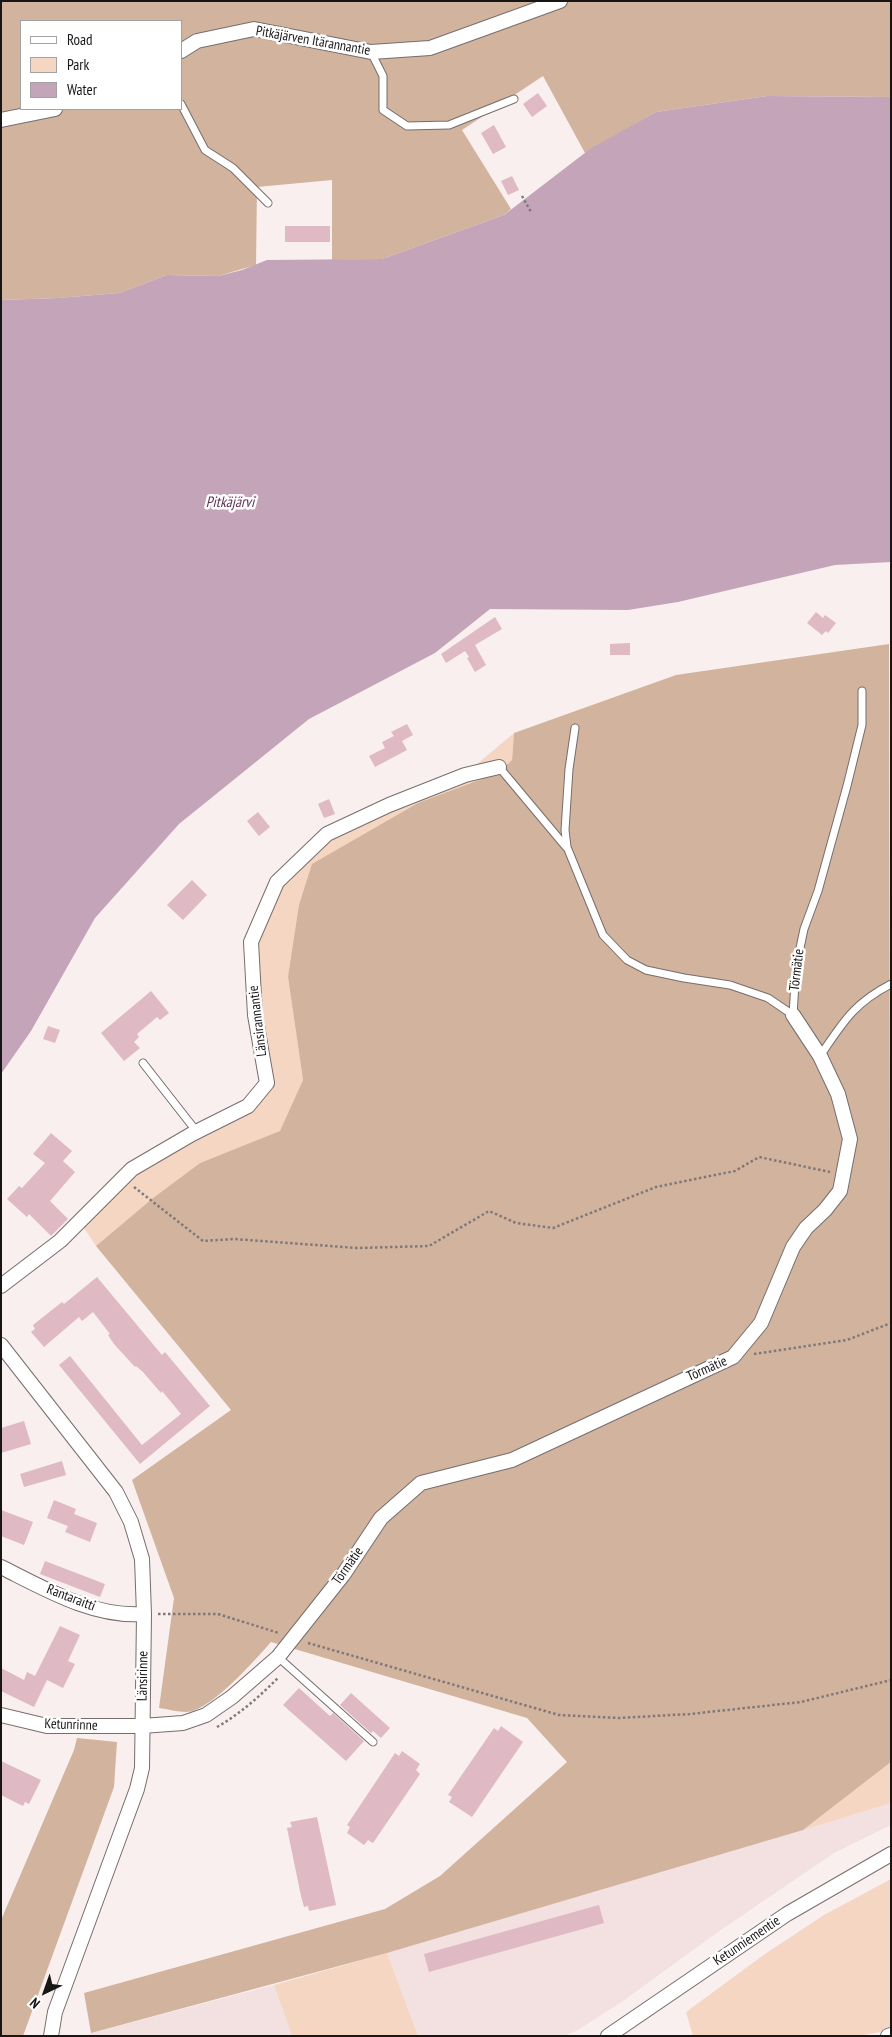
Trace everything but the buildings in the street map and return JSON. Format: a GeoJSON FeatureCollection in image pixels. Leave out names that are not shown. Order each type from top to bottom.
{"type":"FeatureCollection","features":[{"type":"Feature","properties":{"kind":"street","name":"Pitkäjärven Itärannantie"},"geometry":{"type":"LineString","coordinates":[[182,50],[197,41],[254,29],[371,52],[430,48],[560,1]]}},
{"type":"Feature","properties":{"kind":"street"},"geometry":{"type":"LineString","coordinates":[[1,120],[50,110]]}},
{"type":"Feature","properties":{"kind":"street","name":"Länsirannantie"},"geometry":{"type":"LineString","coordinates":[[1,1286],[60,1241],[132,1169],[248,1106],[267,1084],[255,1015],[251,942],[277,882],[327,834],[389,805],[464,775],[499,767]]}},
{"type":"Feature","properties":{"kind":"street","name":"Törmätie"},"geometry":{"type":"LineString","coordinates":[[142,1726],[183,1724],[206,1715],[232,1697],[278,1657],[343,1575],[381,1518],[421,1483],[512,1460],[733,1357],[760,1323],[792,1247],[806,1228],[825,1210],[840,1191],[844,1175],[850,1139],[838,1094],[820,1056],[793,1015]]}},
{"type":"Feature","properties":{"kind":"street","name":"Länsirinne"},"geometry":{"type":"LineString","coordinates":[[1,1346],[74,1438],[120,1500],[131,1522],[142,1559],[144,1614],[142,1768],[137,1789],[55,2012],[51,2036]]}},
{"type":"Feature","properties":{"kind":"street","name":"Rantaraitti"},"geometry":{"type":"LineString","coordinates":[[1,1567],[52,1592],[100,1609],[131,1615],[144,1614]]}},
{"type":"Feature","properties":{"kind":"street","name":"Ketunrinne"},"geometry":{"type":"LineString","coordinates":[[1,1715],[47,1726],[142,1726]]}},
{"type":"Feature","properties":{"kind":"street","name":"Ketunniementie"},"geometry":{"type":"LineString","coordinates":[[608,2036],[787,1914],[891,1854]]}},
{"type":"Feature","properties":{"kind":"lane"},"geometry":{"type":"LineString","coordinates":[[371,52],[382,76],[382,110],[407,126],[449,125],[514,99]]}},
{"type":"Feature","properties":{"kind":"lane"},"geometry":{"type":"LineString","coordinates":[[182,106],[205,150],[233,168],[268,203]]}},
{"type":"Feature","properties":{"kind":"lane","name":"Törmätie"},"geometry":{"type":"LineString","coordinates":[[793,1015],[796,967],[804,929],[818,891],[848,786],[862,725],[862,691]]}},
{"type":"Feature","properties":{"kind":"lane"},"geometry":{"type":"LineString","coordinates":[[575,728],[568,778],[565,830],[567,847],[603,936],[627,960],[646,970],[730,985],[768,998],[793,1015]]}},
{"type":"Feature","properties":{"kind":"lane"},"geometry":{"type":"LineString","coordinates":[[499,767],[567,847]]}},
{"type":"Feature","properties":{"kind":"lane"},"geometry":{"type":"LineString","coordinates":[[820,1056],[848,1014],[872,994],[891,984]]}},
{"type":"Feature","properties":{"kind":"lane"},"geometry":{"type":"LineString","coordinates":[[143,1063],[198,1132]]}},
{"type":"Feature","properties":{"kind":"lane"},"geometry":{"type":"LineString","coordinates":[[278,1657],[373,1742]]}},
{"type":"Feature","properties":{"kind":"path"},"geometry":{"type":"LineString","coordinates":[[522,196],[531,212]]}},
{"type":"Feature","properties":{"kind":"path"},"geometry":{"type":"LineString","coordinates":[[123,1179],[203,1241],[234,1239],[357,1248],[429,1246],[490,1211],[516,1223],[553,1228],[656,1187],[735,1171],[759,1157],[844,1175]]}},
{"type":"Feature","properties":{"kind":"path"},"geometry":{"type":"LineString","coordinates":[[733,1357],[847,1340],[891,1323]]}},
{"type":"Feature","properties":{"kind":"path"},"geometry":{"type":"LineString","coordinates":[[144,1614],[218,1614],[258,1625],[292,1638],[559,1715],[619,1718],[690,1714],[801,1702],[891,1680]]}},
{"type":"Feature","properties":{"kind":"shaded area"},"geometry":{"type":"Polygon","coordinates":[[[1,1],[891,1],[891,97],[767,96],[656,112],[585,153],[543,76],[462,130],[511,209],[504,215],[382,259],[332,260],[332,180],[257,187],[256,265],[218,276],[167,275],[119,293],[1,300],[1,1]]]}},
{"type":"Feature","properties":{"kind":"shaded area"},"geometry":{"type":"Polygon","coordinates":[[[889,644],[891,1762],[803,1830],[387,1953],[91,2033],[84,1993],[385,1909],[440,1876],[567,1762],[527,1718],[271,1642],[232,1684],[207,1704],[196,1710],[186,1712],[159,1708],[174,1598],[132,1480],[231,1410],[96,1246],[153,1198],[200,1163],[280,1131],[303,1080],[288,977],[299,905],[312,864],[418,803],[498,773],[512,760],[514,733],[676,675],[889,644]]]}},
{"type":"Feature","properties":{"kind":"shaded area"},"geometry":{"type":"Polygon","coordinates":[[[77,1738],[117,1742],[114,1787],[23,2036],[1,2036],[1,1920],[74,1750],[77,1738]]]}},
{"type":"Feature","properties":{"kind":"shaded area"},"geometry":{"type":"Polygon","coordinates":[[[891,1803],[891,1825],[834,1853],[715,1934],[623,2001],[578,2030],[564,2036],[418,2036],[387,1953],[891,1803]]]}},
{"type":"Feature","properties":{"kind":"shaded area"},"geometry":{"type":"Polygon","coordinates":[[[274,1985],[292,2036],[89,2036],[91,2033],[274,1985]]]}},
{"type":"Feature","properties":{"kind":"green space"},"geometry":{"type":"Polygon","coordinates":[[[514,733],[512,760],[498,773],[470,785],[288,977],[303,1080],[280,1132],[200,1163],[153,1198],[96,1246],[80,1222],[123,1179],[248,1106],[267,1084],[251,942],[277,882],[327,834],[464,775],[514,733]]]}},
{"type":"Feature","properties":{"kind":"green space"},"geometry":{"type":"Polygon","coordinates":[[[891,1762],[891,1803],[803,1830],[891,1762]]]}},
{"type":"Feature","properties":{"kind":"green space"},"geometry":{"type":"Polygon","coordinates":[[[891,1879],[891,2030],[859,2036],[693,2036],[686,2012],[765,1954],[824,1915],[891,1879]]]}},
{"type":"Feature","properties":{"kind":"green space"},"geometry":{"type":"Polygon","coordinates":[[[387,1953],[418,2036],[292,2036],[274,1985],[387,1953]]]}},
{"type":"Feature","properties":{"kind":"water","name":"Pitkäjärvi"},"geometry":{"type":"Polygon","coordinates":[[[767,96],[891,97],[891,562],[835,565],[678,602],[628,610],[490,609],[435,653],[309,719],[179,824],[95,918],[31,1031],[1,1074],[1,300],[119,293],[167,275],[218,276],[242,270],[267,260],[382,259],[504,215],[590,149],[656,112],[767,96]]]}}]}
